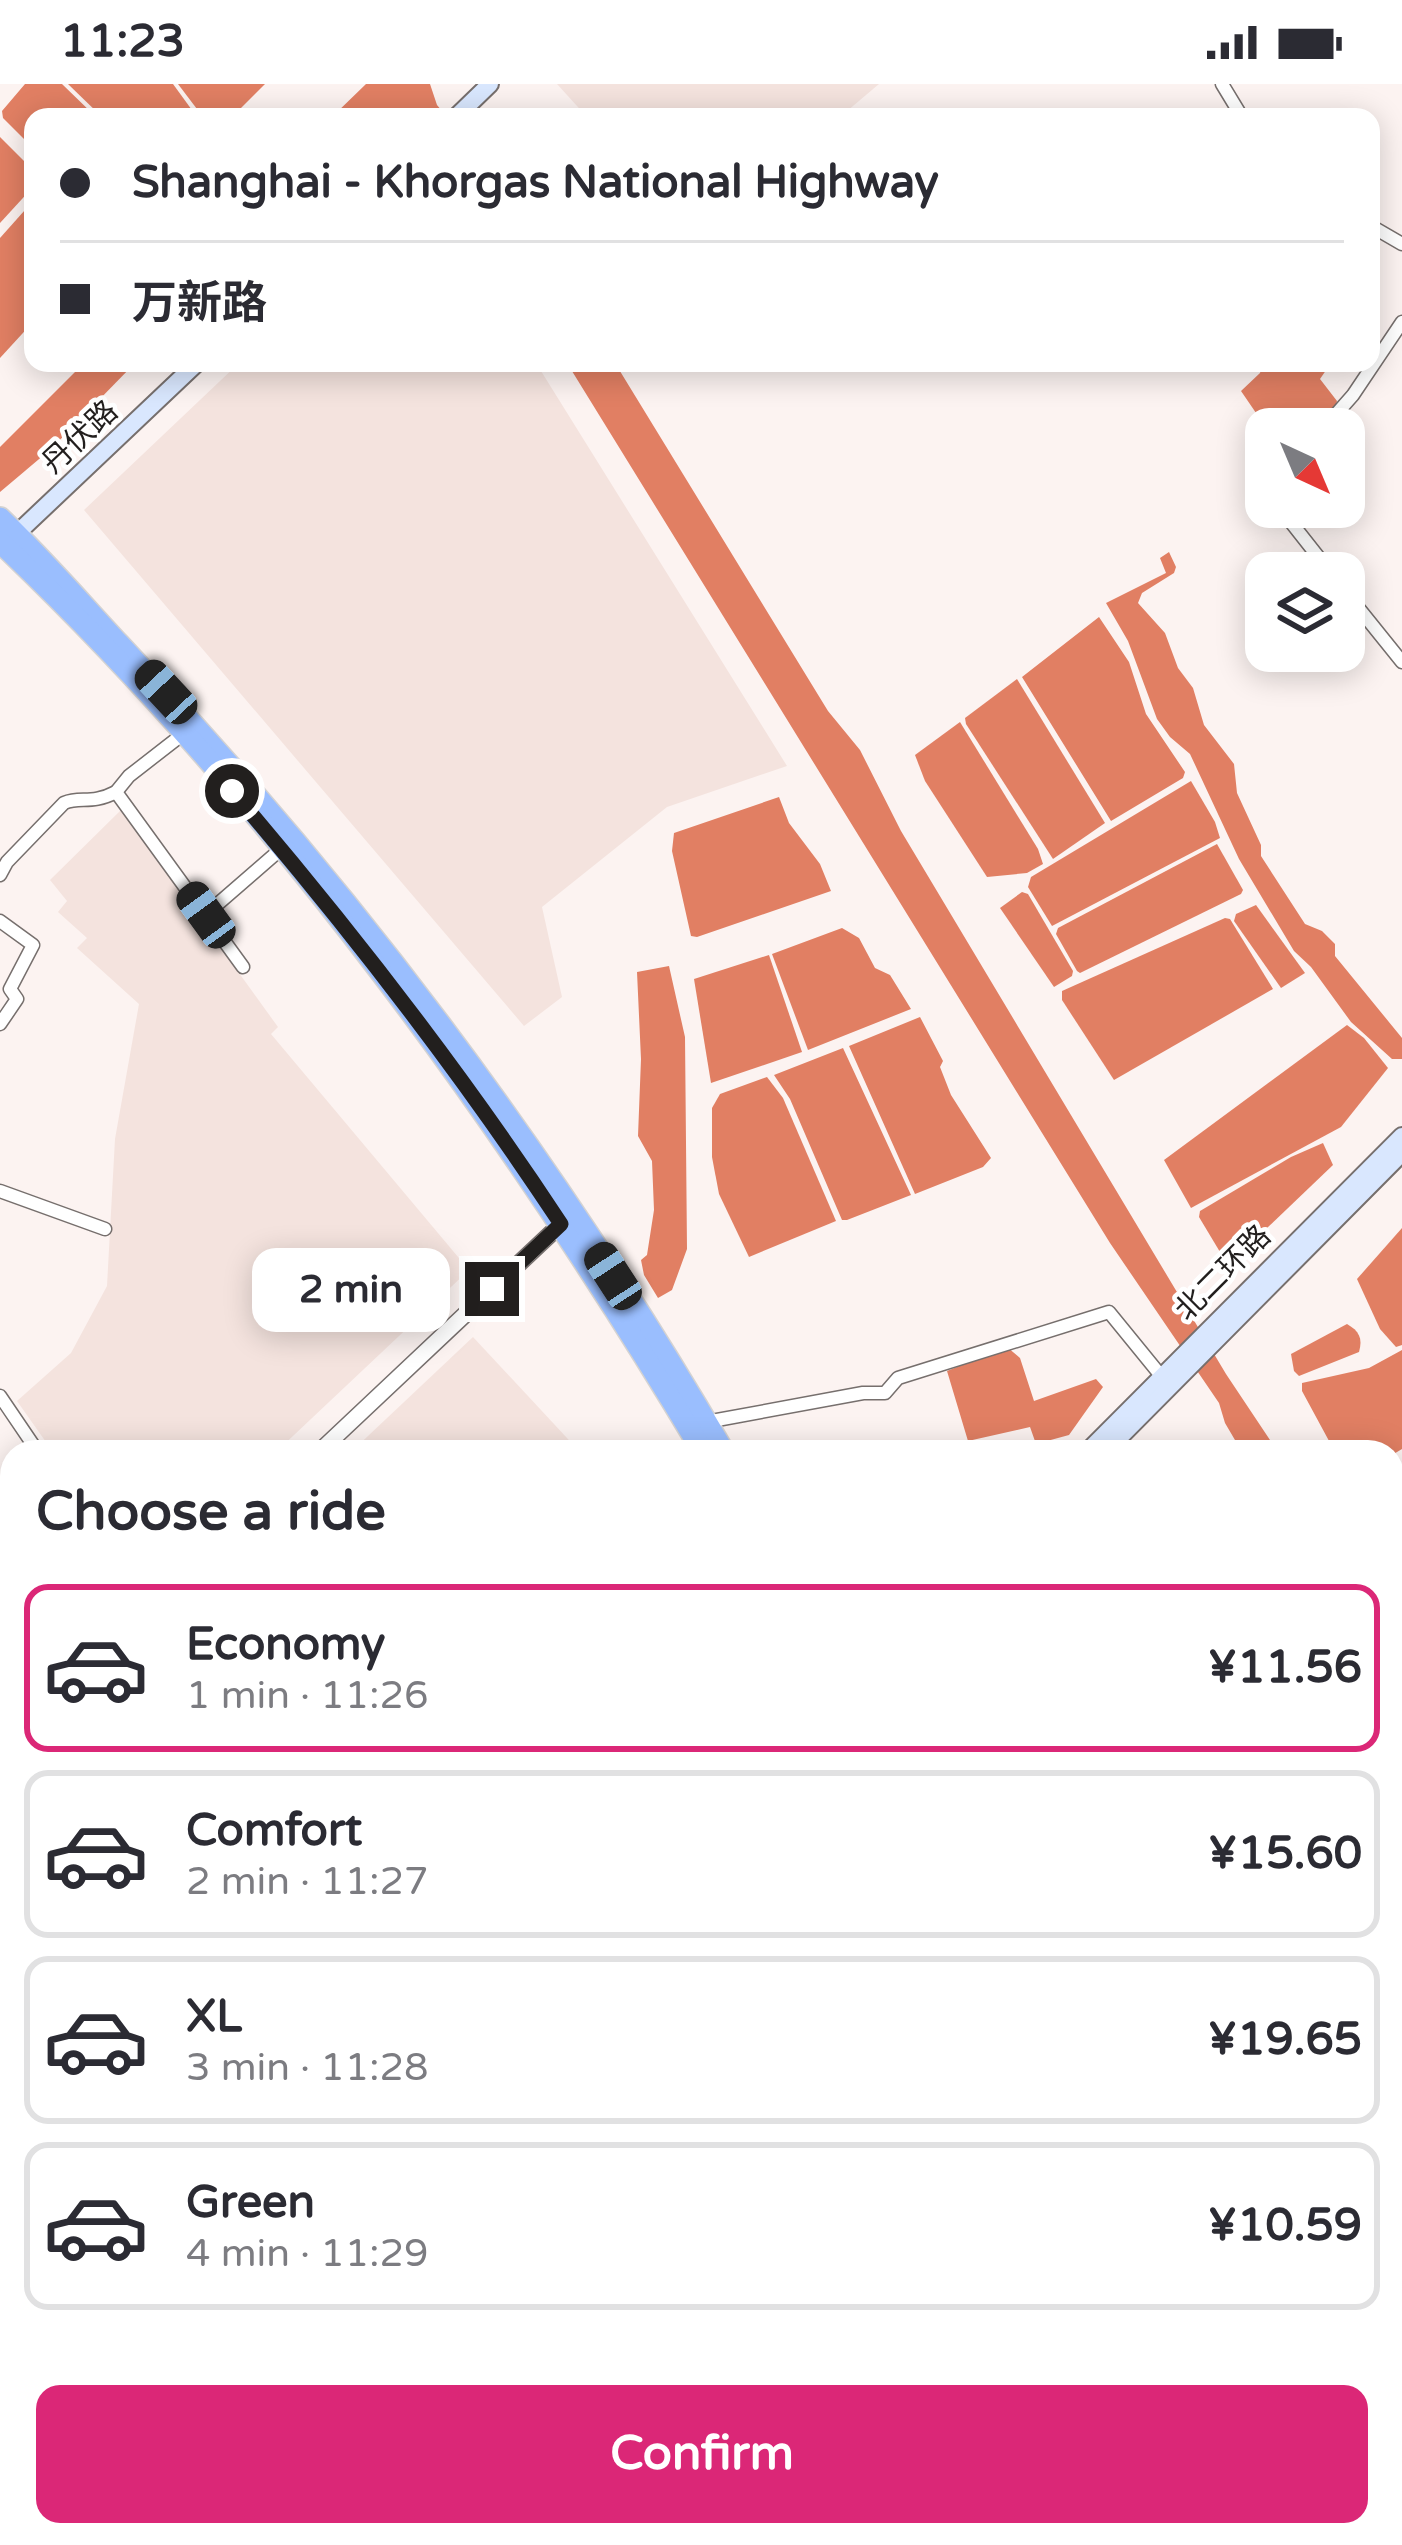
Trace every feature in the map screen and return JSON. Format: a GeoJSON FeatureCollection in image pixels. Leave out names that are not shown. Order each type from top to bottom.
{"type":"FeatureCollection","features":[{"type":"Feature","properties":{"kind":"highway"},"geometry":{"type":"LineString","coordinates":[[4,538],[190,730],[375,939],[542,1167],[717,1440]]}},
{"type":"Feature","properties":{"kind":"highway"},"geometry":{"type":"LineString","coordinates":[[190,730],[451,1064],[561,1224],[696,1440]]}},
{"type":"Feature","properties":{"kind":"main road"},"geometry":{"type":"LineString","coordinates":[[466,108],[490,84]]}},
{"type":"Feature","properties":{"kind":"main road","name":"丹伏路"},"geometry":{"type":"LineString","coordinates":[[4,538],[187,372]]}},
{"type":"Feature","properties":{"kind":"main road","name":"北二环路"},"geometry":{"type":"LineString","coordinates":[[1222,1326],[1402,1136]]}},
{"type":"Feature","properties":{"kind":"main road","name":"北二环路"},"geometry":{"type":"LineString","coordinates":[[1100,1440],[1402,1153]]}},
{"type":"Feature","properties":{"kind":"main road","name":"北二环路"},"geometry":{"type":"LineString","coordinates":[[1115,1440],[1169,1376]]}},
{"type":"Feature","properties":{"kind":"street"},"geometry":{"type":"LineString","coordinates":[[1380,355],[1402,322]]}},
{"type":"Feature","properties":{"kind":"street"},"geometry":{"type":"LineString","coordinates":[[1342,408],[1368,372]]}},
{"type":"Feature","properties":{"kind":"street"},"geometry":{"type":"LineString","coordinates":[[1296,528],[1314,552]]}},
{"type":"Feature","properties":{"kind":"street"},"geometry":{"type":"LineString","coordinates":[[1365,616],[1402,662]]}},
{"type":"Feature","properties":{"kind":"street"},"geometry":{"type":"LineString","coordinates":[[0,875],[64,803],[92,803],[116,792],[129,776],[190,730]]}},
{"type":"Feature","properties":{"kind":"street"},"geometry":{"type":"LineString","coordinates":[[116,792],[243,967]]}},
{"type":"Feature","properties":{"kind":"street"},"geometry":{"type":"LineString","coordinates":[[206,915],[281,849]]}},
{"type":"Feature","properties":{"kind":"street"},"geometry":{"type":"LineString","coordinates":[[0,921],[33,945],[10,989],[17,999],[0,1024]]}},
{"type":"Feature","properties":{"kind":"street"},"geometry":{"type":"LineString","coordinates":[[0,1191],[105,1229]]}},
{"type":"Feature","properties":{"kind":"street"},"geometry":{"type":"LineString","coordinates":[[332,1440],[561,1224]]}},
{"type":"Feature","properties":{"kind":"street"},"geometry":{"type":"LineString","coordinates":[[706,1422],[885,1393],[898,1378],[1109,1312],[1169,1376]]}},
{"type":"Feature","properties":{"kind":"street"},"geometry":{"type":"LineString","coordinates":[[0,1396],[30,1440]]}},
{"type":"Feature","properties":{"kind":"shaded area"},"geometry":{"type":"Polygon","coordinates":[[[25,84],[62,84],[87,108],[24,108],[24,139],[2,111],[25,84]]]}},
{"type":"Feature","properties":{"kind":"shaded area"},"geometry":{"type":"Polygon","coordinates":[[[68,84],[173,84],[190,108],[93,108],[68,84]]]}},
{"type":"Feature","properties":{"kind":"shaded area"},"geometry":{"type":"Polygon","coordinates":[[[178,84],[265,84],[241,108],[196,108],[178,84]]]}},
{"type":"Feature","properties":{"kind":"shaded area"},"geometry":{"type":"Polygon","coordinates":[[[366,84],[430,84],[440,108],[341,108],[366,84]]]}},
{"type":"Feature","properties":{"kind":"shaded area"},"geometry":{"type":"Polygon","coordinates":[[[557,84],[879,84],[851,108],[579,108],[557,84]]]}},
{"type":"Feature","properties":{"kind":"shaded area"},"geometry":{"type":"Polygon","coordinates":[[[0,137],[24,161],[24,197],[0,223],[0,137]]]}},
{"type":"Feature","properties":{"kind":"shaded area"},"geometry":{"type":"Polygon","coordinates":[[[24,211],[24,332],[0,358],[0,238],[24,211]]]}},
{"type":"Feature","properties":{"kind":"shaded area"},"geometry":{"type":"Polygon","coordinates":[[[75,372],[126,372],[51,449],[0,492],[0,447],[75,372]]]}},
{"type":"Feature","properties":{"kind":"shaded area"},"geometry":{"type":"Polygon","coordinates":[[[230,372],[542,372],[787,766],[667,807],[542,907],[562,997],[524,1026],[84,510],[230,372]]]}},
{"type":"Feature","properties":{"kind":"shaded area"},"geometry":{"type":"Polygon","coordinates":[[[573,372],[621,372],[828,711],[860,750],[901,831],[1270,1440],[1235,1440],[1219,1403],[1110,1243],[573,372]]]}},
{"type":"Feature","properties":{"kind":"shaded area"},"geometry":{"type":"Polygon","coordinates":[[[1260,372],[1325,372],[1320,379],[1337,401],[1335,408],[1253,408],[1241,391],[1260,372]]]}},
{"type":"Feature","properties":{"kind":"shaded area"},"geometry":{"type":"Polygon","coordinates":[[[1169,552],[1174,573],[1142,593],[1138,603],[1165,633],[1178,668],[1193,688],[1204,725],[1234,764],[1237,793],[1261,845],[1261,856],[1305,924],[1322,931],[1335,944],[1335,956],[1402,1038],[1402,1059],[1392,1059],[1351,1022],[1294,951],[1239,859],[1190,754],[1157,719],[1128,641],[1106,603],[1166,573],[1160,558],[1169,552]]]}},
{"type":"Feature","properties":{"kind":"shaded area"},"geometry":{"type":"Polygon","coordinates":[[[1099,617],[1129,662],[1146,714],[1185,772],[1183,778],[1111,821],[1022,677],[1099,617]]]}},
{"type":"Feature","properties":{"kind":"shaded area"},"geometry":{"type":"Polygon","coordinates":[[[1017,679],[1105,823],[1053,859],[966,724],[965,718],[1017,679]]]}},
{"type":"Feature","properties":{"kind":"shaded area"},"geometry":{"type":"Polygon","coordinates":[[[960,722],[1038,849],[1043,864],[1027,873],[987,877],[925,781],[915,755],[960,722]]]}},
{"type":"Feature","properties":{"kind":"shaded area"},"geometry":{"type":"Polygon","coordinates":[[[1191,781],[1220,838],[1052,926],[1028,887],[1031,877],[1191,781]]]}},
{"type":"Feature","properties":{"kind":"shaded area"},"geometry":{"type":"Polygon","coordinates":[[[779,797],[789,823],[820,864],[831,891],[691,936],[672,851],[674,833],[779,797]]]}},
{"type":"Feature","properties":{"kind":"shaded area"},"geometry":{"type":"Polygon","coordinates":[[[121,810],[278,1027],[271,1034],[469,1270],[289,1440],[45,1440],[17,1401],[71,1353],[107,1286],[115,1139],[139,1004],[77,948],[87,938],[58,912],[67,901],[50,880],[121,810]]]}},
{"type":"Feature","properties":{"kind":"shaded area"},"geometry":{"type":"Polygon","coordinates":[[[1217,844],[1241,894],[1077,971],[1056,934],[1058,928],[1217,844]]]}},
{"type":"Feature","properties":{"kind":"shaded area"},"geometry":{"type":"Polygon","coordinates":[[[1022,892],[1028,894],[1073,971],[1054,987],[1000,908],[1022,892]]]}},
{"type":"Feature","properties":{"kind":"shaded area"},"geometry":{"type":"Polygon","coordinates":[[[1256,905],[1305,973],[1281,988],[1234,921],[1236,914],[1256,905]]]}},
{"type":"Feature","properties":{"kind":"shaded area"},"geometry":{"type":"Polygon","coordinates":[[[1225,918],[1273,989],[1114,1080],[1062,1000],[1062,991],[1225,918]]]}},
{"type":"Feature","properties":{"kind":"shaded area"},"geometry":{"type":"Polygon","coordinates":[[[842,928],[859,938],[875,968],[890,975],[911,1009],[808,1050],[772,954],[842,928]]]}},
{"type":"Feature","properties":{"kind":"shaded area"},"geometry":{"type":"Polygon","coordinates":[[[769,955],[802,1052],[711,1083],[694,979],[769,955]]]}},
{"type":"Feature","properties":{"kind":"shaded area"},"geometry":{"type":"Polygon","coordinates":[[[669,966],[685,1037],[687,1249],[672,1290],[658,1298],[641,1260],[647,1255],[654,1210],[652,1161],[638,1136],[637,972],[669,966]]]}},
{"type":"Feature","properties":{"kind":"shaded area"},"geometry":{"type":"Polygon","coordinates":[[[920,1017],[943,1061],[940,1067],[951,1095],[991,1158],[983,1167],[915,1194],[849,1046],[920,1017]]]}},
{"type":"Feature","properties":{"kind":"shaded area"},"geometry":{"type":"Polygon","coordinates":[[[1347,1025],[1388,1068],[1341,1127],[1191,1208],[1164,1160],[1347,1025]]]}},
{"type":"Feature","properties":{"kind":"shaded area"},"geometry":{"type":"Polygon","coordinates":[[[843,1048],[911,1195],[847,1220],[842,1220],[790,1099],[774,1075],[843,1048]]]}},
{"type":"Feature","properties":{"kind":"shaded area"},"geometry":{"type":"Polygon","coordinates":[[[767,1077],[783,1098],[836,1221],[749,1257],[719,1194],[712,1157],[712,1108],[720,1094],[767,1077]]]}},
{"type":"Feature","properties":{"kind":"shaded area"},"geometry":{"type":"Polygon","coordinates":[[[1323,1143],[1333,1165],[1266,1229],[1220,1252],[1200,1211],[1323,1143]]]}},
{"type":"Feature","properties":{"kind":"shaded area"},"geometry":{"type":"Polygon","coordinates":[[[1402,1228],[1402,1345],[1396,1347],[1380,1329],[1357,1279],[1402,1228]]]}},
{"type":"Feature","properties":{"kind":"shaded area"},"geometry":{"type":"Polygon","coordinates":[[[1347,1324],[1359,1335],[1359,1352],[1299,1376],[1294,1371],[1291,1354],[1347,1324]]]}},
{"type":"Feature","properties":{"kind":"shaded area"},"geometry":{"type":"Polygon","coordinates":[[[473,1337],[569,1440],[364,1440],[473,1337]]]}},
{"type":"Feature","properties":{"kind":"shaded area"},"geometry":{"type":"Polygon","coordinates":[[[1007,1347],[1020,1358],[1034,1401],[1096,1379],[1103,1387],[1069,1435],[1035,1440],[1030,1427],[968,1440],[947,1371],[1007,1347]]]}},
{"type":"Feature","properties":{"kind":"shaded area"},"geometry":{"type":"Polygon","coordinates":[[[1402,1350],[1402,1440],[1329,1440],[1302,1383],[1369,1368],[1402,1350]]]}},
{"type":"Feature","properties":{"kind":"route"},"geometry":{"type":"LineString","coordinates":[[232,791],[451,1064],[561,1224],[492,1289]]}}]}
